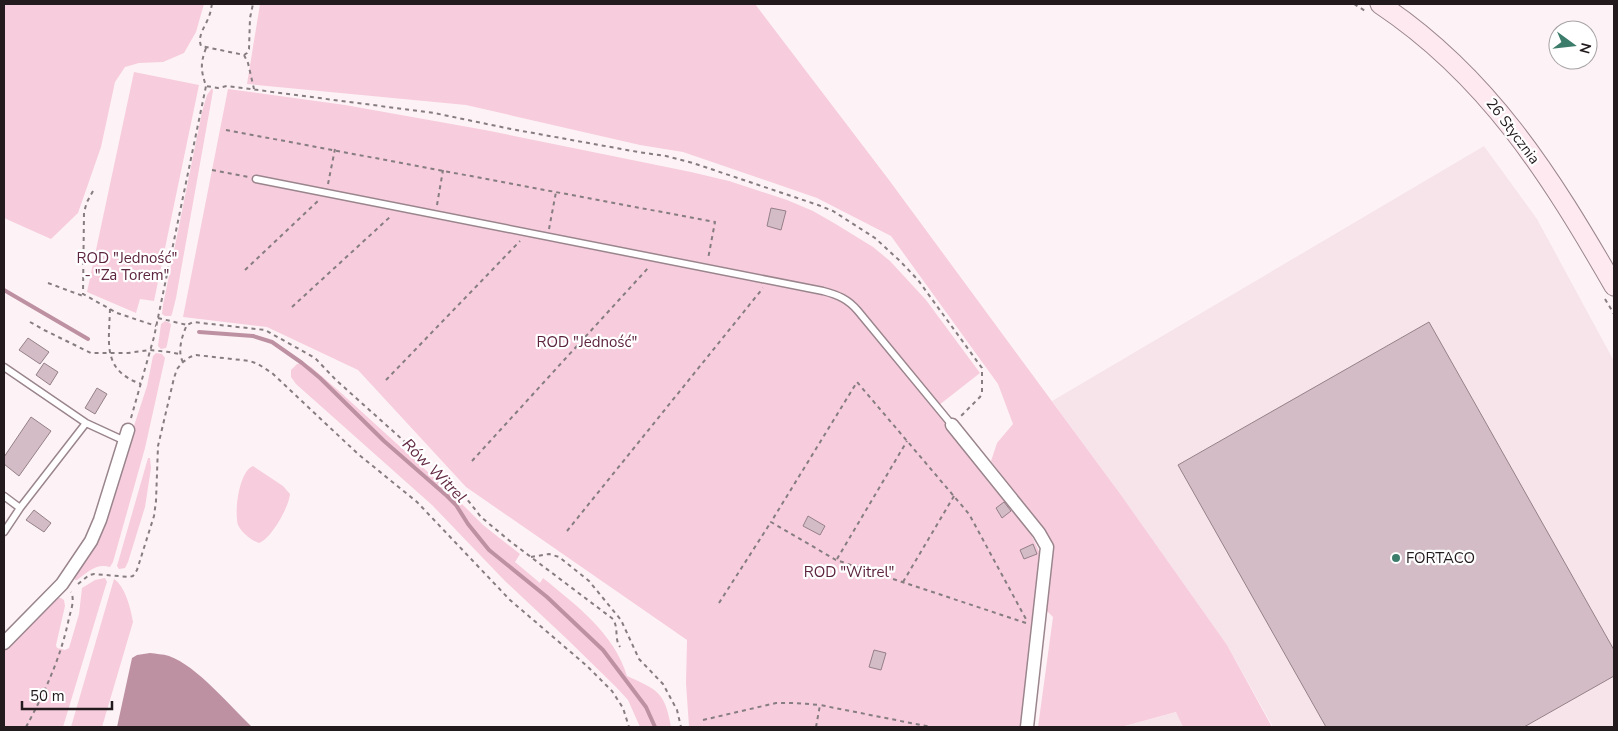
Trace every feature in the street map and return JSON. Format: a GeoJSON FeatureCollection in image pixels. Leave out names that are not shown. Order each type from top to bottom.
{"type":"FeatureCollection","features":[{"type":"Feature","properties":{"kind":"street","name":"26 Stycznia"},"geometry":{"type":"LineString","coordinates":[[1376,10],[1442,52],[1491,101],[1521,140],[1571,212],[1610,292]]}},
{"type":"Feature","properties":{"kind":"street"},"geometry":{"type":"LineString","coordinates":[[952,425],[1039,532],[1047,547],[1027,727]]}},
{"type":"Feature","properties":{"kind":"street"},"geometry":{"type":"LineString","coordinates":[[4,643],[66,587],[96,530],[126,436]]}},
{"type":"Feature","properties":{"kind":"lane"},"geometry":{"type":"LineString","coordinates":[[256,179],[838,295],[850,302],[952,425]]}},
{"type":"Feature","properties":{"kind":"lane"},"geometry":{"type":"LineString","coordinates":[[4,367],[86,423],[126,436]]}},
{"type":"Feature","properties":{"kind":"lane"},"geometry":{"type":"LineString","coordinates":[[4,532],[20,508],[86,423]]}},
{"type":"Feature","properties":{"kind":"lane"},"geometry":{"type":"LineString","coordinates":[[4,496],[20,508]]}},
{"type":"Feature","properties":{"kind":"path"},"geometry":{"type":"LineString","coordinates":[[212,4],[199,42],[201,46],[206,48],[244,56],[248,63],[254,89]]}},
{"type":"Feature","properties":{"kind":"path"},"geometry":{"type":"LineString","coordinates":[[244,56],[249,49],[250,18],[253,4]]}},
{"type":"Feature","properties":{"kind":"path"},"geometry":{"type":"LineString","coordinates":[[1354,4],[1376,10]]}},
{"type":"Feature","properties":{"kind":"path"},"geometry":{"type":"LineString","coordinates":[[126,436],[158,318],[206,86],[201,61],[206,48]]}},
{"type":"Feature","properties":{"kind":"path"},"geometry":{"type":"LineString","coordinates":[[206,86],[254,89],[434,113],[511,129],[666,156],[693,163],[833,211],[875,238],[900,261],[929,294],[982,368],[982,393],[980,397],[952,425]]}},
{"type":"Feature","properties":{"kind":"path"},"geometry":{"type":"LineString","coordinates":[[226,130],[715,222],[707,268]]}},
{"type":"Feature","properties":{"kind":"path"},"geometry":{"type":"LineString","coordinates":[[245,270],[326,193],[335,150]]}},
{"type":"Feature","properties":{"kind":"path"},"geometry":{"type":"LineString","coordinates":[[212,170],[256,179]]}},
{"type":"Feature","properties":{"kind":"path"},"geometry":{"type":"LineString","coordinates":[[435,214],[443,170]]}},
{"type":"Feature","properties":{"kind":"path"},"geometry":{"type":"LineString","coordinates":[[85,297],[82,292],[84,212],[86,202],[93,191]]}},
{"type":"Feature","properties":{"kind":"path"},"geometry":{"type":"LineString","coordinates":[[547,236],[556,192]]}},
{"type":"Feature","properties":{"kind":"path"},"geometry":{"type":"LineString","coordinates":[[292,307],[400,207]]}},
{"type":"Feature","properties":{"kind":"path"},"geometry":{"type":"LineString","coordinates":[[386,380],[528,232]]}},
{"type":"Feature","properties":{"kind":"path"},"geometry":{"type":"LineString","coordinates":[[472,461],[657,258]]}},
{"type":"Feature","properties":{"kind":"path"},"geometry":{"type":"LineString","coordinates":[[567,531],[769,280]]}},
{"type":"Feature","properties":{"kind":"path"},"geometry":{"type":"LineString","coordinates":[[48,283],[131,318],[156,326]]}},
{"type":"Feature","properties":{"kind":"path"},"geometry":{"type":"LineString","coordinates":[[1610,292],[1614,314]]}},
{"type":"Feature","properties":{"kind":"path"},"geometry":{"type":"LineString","coordinates":[[110,309],[111,359],[120,373],[130,380],[141,384]]}},
{"type":"Feature","properties":{"kind":"path"},"geometry":{"type":"LineString","coordinates":[[158,318],[187,325]]}},
{"type":"Feature","properties":{"kind":"path"},"geometry":{"type":"LineString","coordinates":[[30,322],[91,353],[128,353],[150,350],[180,355]]}},
{"type":"Feature","properties":{"kind":"path"},"geometry":{"type":"LineString","coordinates":[[183,362],[180,355],[182,340],[187,325],[190,322],[265,330],[316,358],[342,385],[463,494],[481,516],[531,557],[613,619],[617,628],[616,640],[620,647]]}},
{"type":"Feature","properties":{"kind":"path"},"geometry":{"type":"LineString","coordinates":[[26,727],[44,695],[63,646],[72,603],[72,594],[66,587],[89,575],[128,577],[133,576],[137,570],[154,516],[157,458],[174,378],[183,362],[190,356],[196,355],[241,360],[258,364],[272,373],[358,454],[417,502],[510,600],[587,666],[612,691],[622,708],[629,727]]}},
{"type":"Feature","properties":{"kind":"path"},"geometry":{"type":"LineString","coordinates":[[719,603],[857,382],[969,514],[1028,624],[836,560],[771,522]]}},
{"type":"Feature","properties":{"kind":"path"},"geometry":{"type":"LineString","coordinates":[[836,560],[907,440]]}},
{"type":"Feature","properties":{"kind":"path"},"geometry":{"type":"LineString","coordinates":[[903,582],[954,496]]}},
{"type":"Feature","properties":{"kind":"path"},"geometry":{"type":"LineString","coordinates":[[531,557],[549,554],[560,557],[589,581],[621,620],[639,659],[663,684],[677,710],[682,727]]}},
{"type":"Feature","properties":{"kind":"path"},"geometry":{"type":"LineString","coordinates":[[703,720],[776,704],[795,703],[820,705],[930,727]]}},
{"type":"Feature","properties":{"kind":"path"},"geometry":{"type":"LineString","coordinates":[[816,727],[820,705]]}},
{"type":"Feature","properties":{"kind":"shaded area"},"geometry":{"type":"Polygon","coordinates":[[[1484,146],[1537,219],[1614,361],[1614,727],[1273,727],[1227,645],[1052,401],[1484,146]]]}},
{"type":"Feature","properties":{"kind":"shaded area"},"geometry":{"type":"Polygon","coordinates":[[[150,653],[169,656],[191,668],[213,687],[252,727],[117,727],[132,658],[137,655],[150,653]]]}},
{"type":"Feature","properties":{"kind":"shaded area"},"geometry":{"type":"Polygon","coordinates":[[[1177,712],[1183,727],[1121,727],[1177,712]]]}},
{"type":"Feature","properties":{"kind":"green space"},"geometry":{"type":"Polygon","coordinates":[[[4,4],[204,4],[196,32],[184,53],[163,62],[139,63],[125,67],[115,82],[101,147],[78,213],[51,239],[4,218],[4,4]]]}},
{"type":"Feature","properties":{"kind":"green space"},"geometry":{"type":"Polygon","coordinates":[[[260,4],[755,4],[889,180],[1121,495],[1227,645],[1272,727],[1183,727],[1176,712],[1121,727],[1038,727],[1053,617],[1046,610],[1053,544],[991,461],[997,443],[1013,424],[998,384],[891,236],[817,198],[683,152],[640,145],[466,105],[247,84],[260,4]]]}},
{"type":"Feature","properties":{"kind":"green space","name":"ROD \"Jedność\" - \"Za Torem\""},"geometry":{"type":"Polygon","coordinates":[[[134,72],[199,85],[154,301],[140,299],[136,313],[87,292],[134,72]]]}},
{"type":"Feature","properties":{"kind":"green space"},"geometry":{"type":"Polygon","coordinates":[[[212,88],[176,298],[171,316],[165,316],[162,314],[163,305],[202,112],[207,95],[212,88]]]}},
{"type":"Feature","properties":{"kind":"green space","name":"ROD \"Jedność\""},"geometry":{"type":"Polygon","coordinates":[[[228,89],[345,105],[485,130],[729,181],[787,200],[813,211],[873,247],[890,261],[926,300],[980,373],[934,409],[1015,511],[1030,532],[1043,560],[1024,727],[689,727],[686,683],[687,640],[466,487],[358,370],[267,327],[183,317],[228,89]]]}},
{"type":"Feature","properties":{"kind":"green space"},"geometry":{"type":"Polygon","coordinates":[[[165,321],[171,325],[166,348],[161,349],[158,346],[161,324],[165,321]]]}},
{"type":"Feature","properties":{"kind":"green space"},"geometry":{"type":"Polygon","coordinates":[[[156,353],[162,354],[165,358],[145,448],[113,562],[110,567],[96,567],[75,580],[74,575],[102,524],[147,386],[153,356],[156,353]]]}},
{"type":"Feature","properties":{"kind":"green space"},"geometry":{"type":"Polygon","coordinates":[[[303,363],[311,367],[340,392],[452,494],[483,525],[520,554],[515,562],[540,583],[543,578],[581,610],[613,646],[627,676],[653,689],[663,699],[671,727],[640,727],[628,700],[616,687],[505,581],[432,505],[296,384],[291,377],[291,370],[297,364],[303,363]]]}},
{"type":"Feature","properties":{"kind":"green space"},"geometry":{"type":"Polygon","coordinates":[[[148,458],[150,458],[151,468],[145,507],[128,562],[125,568],[119,569],[117,566],[148,458]]]}},
{"type":"Feature","properties":{"kind":"green space"},"geometry":{"type":"Polygon","coordinates":[[[253,466],[283,486],[290,494],[279,522],[269,535],[259,543],[242,530],[238,525],[237,519],[237,502],[241,483],[248,469],[253,466]]]}},
{"type":"Feature","properties":{"kind":"green space"},"geometry":{"type":"Polygon","coordinates":[[[105,578],[107,582],[63,727],[4,727],[4,648],[56,597],[64,600],[65,606],[56,645],[57,648],[65,650],[69,648],[79,614],[82,588],[95,580],[105,578]]]}},
{"type":"Feature","properties":{"kind":"green space"},"geometry":{"type":"Polygon","coordinates":[[[114,579],[124,592],[133,622],[102,727],[71,727],[114,579]]]}},
{"type":"Feature","properties":{"kind":"building"},"geometry":{"type":"Polygon","coordinates":[[[771,208],[786,211],[781,230],[767,226],[771,208]]]}},
{"type":"Feature","properties":{"kind":"building","name":"FORTACO"},"geometry":{"type":"Polygon","coordinates":[[[1429,322],[1614,650],[1614,676],[1524,727],[1326,727],[1178,465],[1429,322]]]}},
{"type":"Feature","properties":{"kind":"building"},"geometry":{"type":"Polygon","coordinates":[[[28,338],[49,352],[40,364],[19,350],[28,338]]]}},
{"type":"Feature","properties":{"kind":"building"},"geometry":{"type":"Polygon","coordinates":[[[44,363],[58,372],[50,385],[36,375],[44,363]]]}},
{"type":"Feature","properties":{"kind":"building"},"geometry":{"type":"Polygon","coordinates":[[[97,388],[107,394],[95,414],[85,408],[97,388]]]}},
{"type":"Feature","properties":{"kind":"building"},"geometry":{"type":"Polygon","coordinates":[[[31,417],[51,431],[19,476],[4,464],[4,457],[31,417]]]}},
{"type":"Feature","properties":{"kind":"building"},"geometry":{"type":"Polygon","coordinates":[[[1004,502],[1011,511],[1002,518],[996,508],[1004,502]]]}},
{"type":"Feature","properties":{"kind":"building"},"geometry":{"type":"Polygon","coordinates":[[[34,510],[51,523],[44,532],[26,520],[34,510]]]}},
{"type":"Feature","properties":{"kind":"building"},"geometry":{"type":"Polygon","coordinates":[[[808,516],[825,526],[820,535],[803,526],[808,516]]]}},
{"type":"Feature","properties":{"kind":"building"},"geometry":{"type":"Polygon","coordinates":[[[1033,544],[1037,554],[1024,559],[1020,550],[1033,544]]]}},
{"type":"Feature","properties":{"kind":"building"},"geometry":{"type":"Polygon","coordinates":[[[874,650],[886,653],[881,670],[869,667],[874,650]]]}},
{"type":"Feature","properties":{"kind":"waterway"},"geometry":{"type":"LineString","coordinates":[[4,290],[88,339]]}},
{"type":"Feature","properties":{"kind":"waterway","name":"Rów Witrel"},"geometry":{"type":"LineString","coordinates":[[199,332],[253,336],[272,342],[320,378],[384,441],[456,505],[468,524],[489,550],[547,597],[603,650],[646,707],[655,727]]}},
{"type":"Feature","properties":{"kind":"place","name":"FORTACO"},"geometry":{"type":"Point","coordinates":[1396,558]}},
{"type":"Feature","properties":{"kind":"park label","name":"ROD \"Witrel\""},"geometry":{"type":"Point","coordinates":[849,572]}}]}
